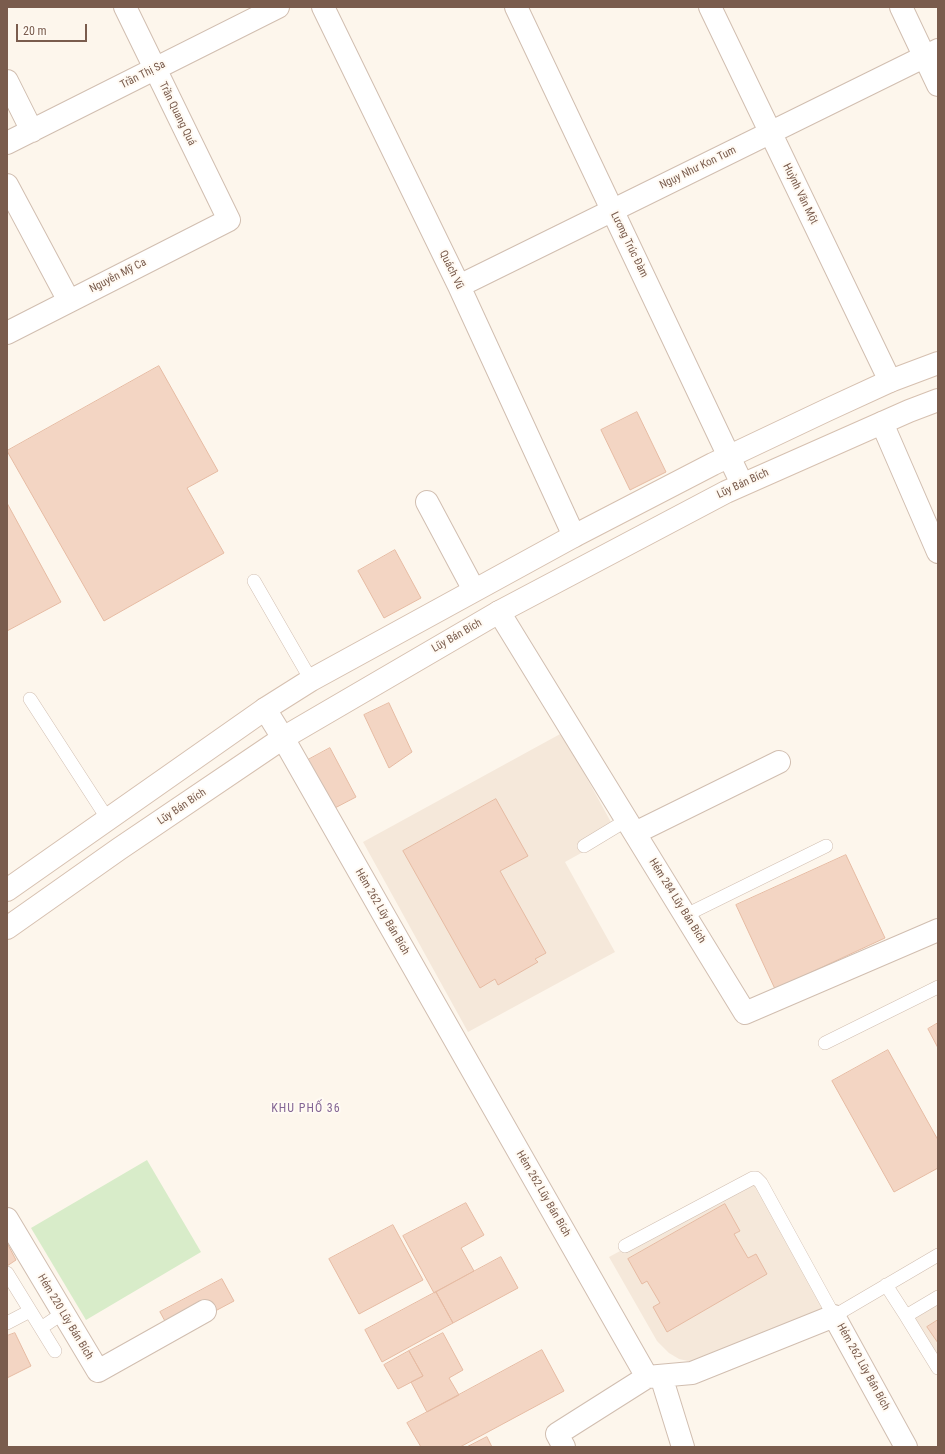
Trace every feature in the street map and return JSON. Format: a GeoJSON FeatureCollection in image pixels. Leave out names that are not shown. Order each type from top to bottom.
{"type":"FeatureCollection","features":[{"type":"Feature","properties":{"kind":"street","name":"Trần Quang Quá"},"geometry":{"type":"LineString","coordinates":[[125,7],[228,220]]}},
{"type":"Feature","properties":{"kind":"street","name":"Trần Thị Sa"},"geometry":{"type":"LineString","coordinates":[[7,143],[278,7]]}},
{"type":"Feature","properties":{"kind":"street","name":"Quách Vũ"},"geometry":{"type":"LineString","coordinates":[[323,7],[458,286],[574,536]]}},
{"type":"Feature","properties":{"kind":"street","name":"Lương Trúc Đàm"},"geometry":{"type":"LineString","coordinates":[[516,7],[742,484]]}},
{"type":"Feature","properties":{"kind":"street","name":"Huỳnh Văn Một"},"geometry":{"type":"LineString","coordinates":[[710,7],[890,381]]}},
{"type":"Feature","properties":{"kind":"street"},"geometry":{"type":"LineString","coordinates":[[901,7],[931,54],[938,85]]}},
{"type":"Feature","properties":{"kind":"street","name":"Ngụy Như Kon Tum"},"geometry":{"type":"LineString","coordinates":[[458,286],[931,54]]}},
{"type":"Feature","properties":{"kind":"street"},"geometry":{"type":"LineString","coordinates":[[7,81],[32,131]]}},
{"type":"Feature","properties":{"kind":"street"},"geometry":{"type":"LineString","coordinates":[[7,185],[69,301]]}},
{"type":"Feature","properties":{"kind":"street","name":"Nguyễn Mỹ Ca"},"geometry":{"type":"LineString","coordinates":[[7,333],[228,220]]}},
{"type":"Feature","properties":{"kind":"street"},"geometry":{"type":"LineString","coordinates":[[7,890],[265,708],[311,680],[574,536],[729,457],[890,381],[938,363]]}},
{"type":"Feature","properties":{"kind":"street","name":"Lũy Bán Bích"},"geometry":{"type":"LineString","coordinates":[[7,928],[119,849],[283,738],[499,612],[742,484],[938,400]]}},
{"type":"Feature","properties":{"kind":"street"},"geometry":{"type":"LineString","coordinates":[[882,423],[938,552]]}},
{"type":"Feature","properties":{"kind":"street"},"geometry":{"type":"LineString","coordinates":[[427,502],[474,590]]}},
{"type":"Feature","properties":{"kind":"street","name":"Hẻm 284 Lũy Bán Bích"},"geometry":{"type":"LineString","coordinates":[[499,612],[745,1013],[938,930]]}},
{"type":"Feature","properties":{"kind":"street","name":"Hẻm 262 Lũy Bán Bích"},"geometry":{"type":"LineString","coordinates":[[265,708],[654,1376],[692,1373],[834,1316],[906,1447]]}},
{"type":"Feature","properties":{"kind":"street"},"geometry":{"type":"LineString","coordinates":[[631,826],[779,762]]}},
{"type":"Feature","properties":{"kind":"street","name":"Hẻm 220 Lũy Bán Bích"},"geometry":{"type":"LineString","coordinates":[[7,1219],[98,1371],[205,1311]]}},
{"type":"Feature","properties":{"kind":"street"},"geometry":{"type":"LineString","coordinates":[[564,1447],[557,1434],[654,1376],[682,1447]]}},
{"type":"Feature","properties":{"kind":"lane"},"geometry":{"type":"LineString","coordinates":[[254,581],[311,680]]}},
{"type":"Feature","properties":{"kind":"lane"},"geometry":{"type":"LineString","coordinates":[[30,699],[107,818]]}},
{"type":"Feature","properties":{"kind":"lane"},"geometry":{"type":"LineString","coordinates":[[584,846],[631,826]]}},
{"type":"Feature","properties":{"kind":"lane"},"geometry":{"type":"LineString","coordinates":[[686,915],[826,846]]}},
{"type":"Feature","properties":{"kind":"lane"},"geometry":{"type":"LineString","coordinates":[[825,1043],[938,987]]}},
{"type":"Feature","properties":{"kind":"lane"},"geometry":{"type":"LineString","coordinates":[[625,1246],[753,1178],[756,1178],[761,1183],[769,1197],[834,1316],[938,1255]]}},
{"type":"Feature","properties":{"kind":"lane"},"geometry":{"type":"LineString","coordinates":[[7,1273],[55,1351]]}},
{"type":"Feature","properties":{"kind":"lane"},"geometry":{"type":"LineString","coordinates":[[886,1285],[938,1368]]}},
{"type":"Feature","properties":{"kind":"lane"},"geometry":{"type":"LineString","coordinates":[[906,1316],[938,1297]]}},
{"type":"Feature","properties":{"kind":"lane"},"geometry":{"type":"LineString","coordinates":[[7,1323],[30,1311]]}},
{"type":"Feature","properties":{"kind":"lane"},"geometry":{"type":"LineString","coordinates":[[41,1328],[63,1312]]}},
{"type":"Feature","properties":{"kind":"shaded area"},"geometry":{"type":"Polygon","coordinates":[[[562,733],[617,833],[565,862],[615,952],[468,1032],[363,842],[562,733]]]}},
{"type":"Feature","properties":{"kind":"shaded area"},"geometry":{"type":"Polygon","coordinates":[[[752,1180],[827,1311],[699,1362],[679,1359],[669,1353],[657,1341],[609,1257],[752,1180]]]}},
{"type":"Feature","properties":{"kind":"shaded area"},"geometry":{"type":"Polygon","coordinates":[[[938,1297],[938,1360],[910,1317],[938,1297]]]}},
{"type":"Feature","properties":{"kind":"green space"},"geometry":{"type":"Polygon","coordinates":[[[147,1160],[201,1252],[86,1320],[31,1228],[147,1160]]]}},
{"type":"Feature","properties":{"kind":"building"},"geometry":{"type":"Polygon","coordinates":[[[159,366],[218,471],[187,488],[224,553],[104,621],[7,451],[159,366]]]}},
{"type":"Feature","properties":{"kind":"building"},"geometry":{"type":"Polygon","coordinates":[[[637,412],[666,472],[630,490],[601,430],[637,412]]]}},
{"type":"Feature","properties":{"kind":"building"},"geometry":{"type":"Polygon","coordinates":[[[7,503],[61,602],[7,631],[7,503]]]}},
{"type":"Feature","properties":{"kind":"building"},"geometry":{"type":"Polygon","coordinates":[[[395,550],[421,598],[384,618],[358,571],[395,550]]]}},
{"type":"Feature","properties":{"kind":"building"},"geometry":{"type":"Polygon","coordinates":[[[389,703],[412,752],[389,768],[364,715],[389,703]]]}},
{"type":"Feature","properties":{"kind":"building"},"geometry":{"type":"Polygon","coordinates":[[[330,748],[356,797],[331,810],[306,761],[330,748]]]}},
{"type":"Feature","properties":{"kind":"building"},"geometry":{"type":"Polygon","coordinates":[[[496,799],[528,856],[500,871],[546,953],[535,959],[538,962],[498,985],[495,979],[480,988],[403,851],[496,799]]]}},
{"type":"Feature","properties":{"kind":"building"},"geometry":{"type":"Polygon","coordinates":[[[846,855],[885,938],[775,989],[736,905],[846,855]]]}},
{"type":"Feature","properties":{"kind":"building"},"geometry":{"type":"Polygon","coordinates":[[[938,1023],[938,1048],[928,1029],[938,1023]]]}},
{"type":"Feature","properties":{"kind":"building"},"geometry":{"type":"Polygon","coordinates":[[[888,1050],[938,1140],[938,1168],[894,1192],[832,1081],[888,1050]]]}},
{"type":"Feature","properties":{"kind":"building"},"geometry":{"type":"Polygon","coordinates":[[[466,1203],[484,1235],[461,1248],[474,1271],[434,1293],[403,1236],[466,1203]]]}},
{"type":"Feature","properties":{"kind":"building"},"geometry":{"type":"Polygon","coordinates":[[[725,1204],[740,1231],[734,1234],[748,1258],[756,1254],[767,1274],[667,1332],[653,1307],[660,1303],[647,1281],[642,1284],[628,1259],[725,1204]]]}},
{"type":"Feature","properties":{"kind":"building"},"geometry":{"type":"Polygon","coordinates":[[[393,1225],[423,1280],[359,1314],[329,1259],[393,1225]]]}},
{"type":"Feature","properties":{"kind":"building"},"geometry":{"type":"Polygon","coordinates":[[[7,1243],[16,1260],[7,1266],[7,1243]]]}},
{"type":"Feature","properties":{"kind":"building"},"geometry":{"type":"Polygon","coordinates":[[[501,1257],[518,1288],[453,1323],[436,1292],[501,1257]]]}},
{"type":"Feature","properties":{"kind":"building"},"geometry":{"type":"Polygon","coordinates":[[[222,1279],[234,1301],[172,1334],[160,1312],[222,1279]]]}},
{"type":"Feature","properties":{"kind":"building"},"geometry":{"type":"Polygon","coordinates":[[[436,1292],[453,1323],[382,1362],[365,1330],[436,1292]]]}},
{"type":"Feature","properties":{"kind":"building"},"geometry":{"type":"Polygon","coordinates":[[[938,1320],[938,1343],[927,1327],[938,1320]]]}},
{"type":"Feature","properties":{"kind":"building"},"geometry":{"type":"Polygon","coordinates":[[[15,1333],[31,1366],[7,1378],[7,1336],[15,1333]]]}},
{"type":"Feature","properties":{"kind":"building"},"geometry":{"type":"Polygon","coordinates":[[[443,1333],[463,1370],[449,1378],[459,1395],[427,1412],[411,1382],[423,1376],[409,1351],[443,1333]]]}},
{"type":"Feature","properties":{"kind":"building"},"geometry":{"type":"Polygon","coordinates":[[[542,1350],[564,1391],[460,1447],[421,1447],[407,1423],[542,1350]]]}},
{"type":"Feature","properties":{"kind":"building"},"geometry":{"type":"Polygon","coordinates":[[[409,1351],[423,1376],[398,1389],[384,1365],[409,1351]]]}},
{"type":"Feature","properties":{"kind":"building"},"geometry":{"type":"Polygon","coordinates":[[[487,1437],[492,1447],[467,1447],[487,1437]]]}},
{"type":"Feature","properties":{"kind":"district","name":"KHU PHỐ 36"},"geometry":{"type":"Point","coordinates":[306,1109]}}]}
